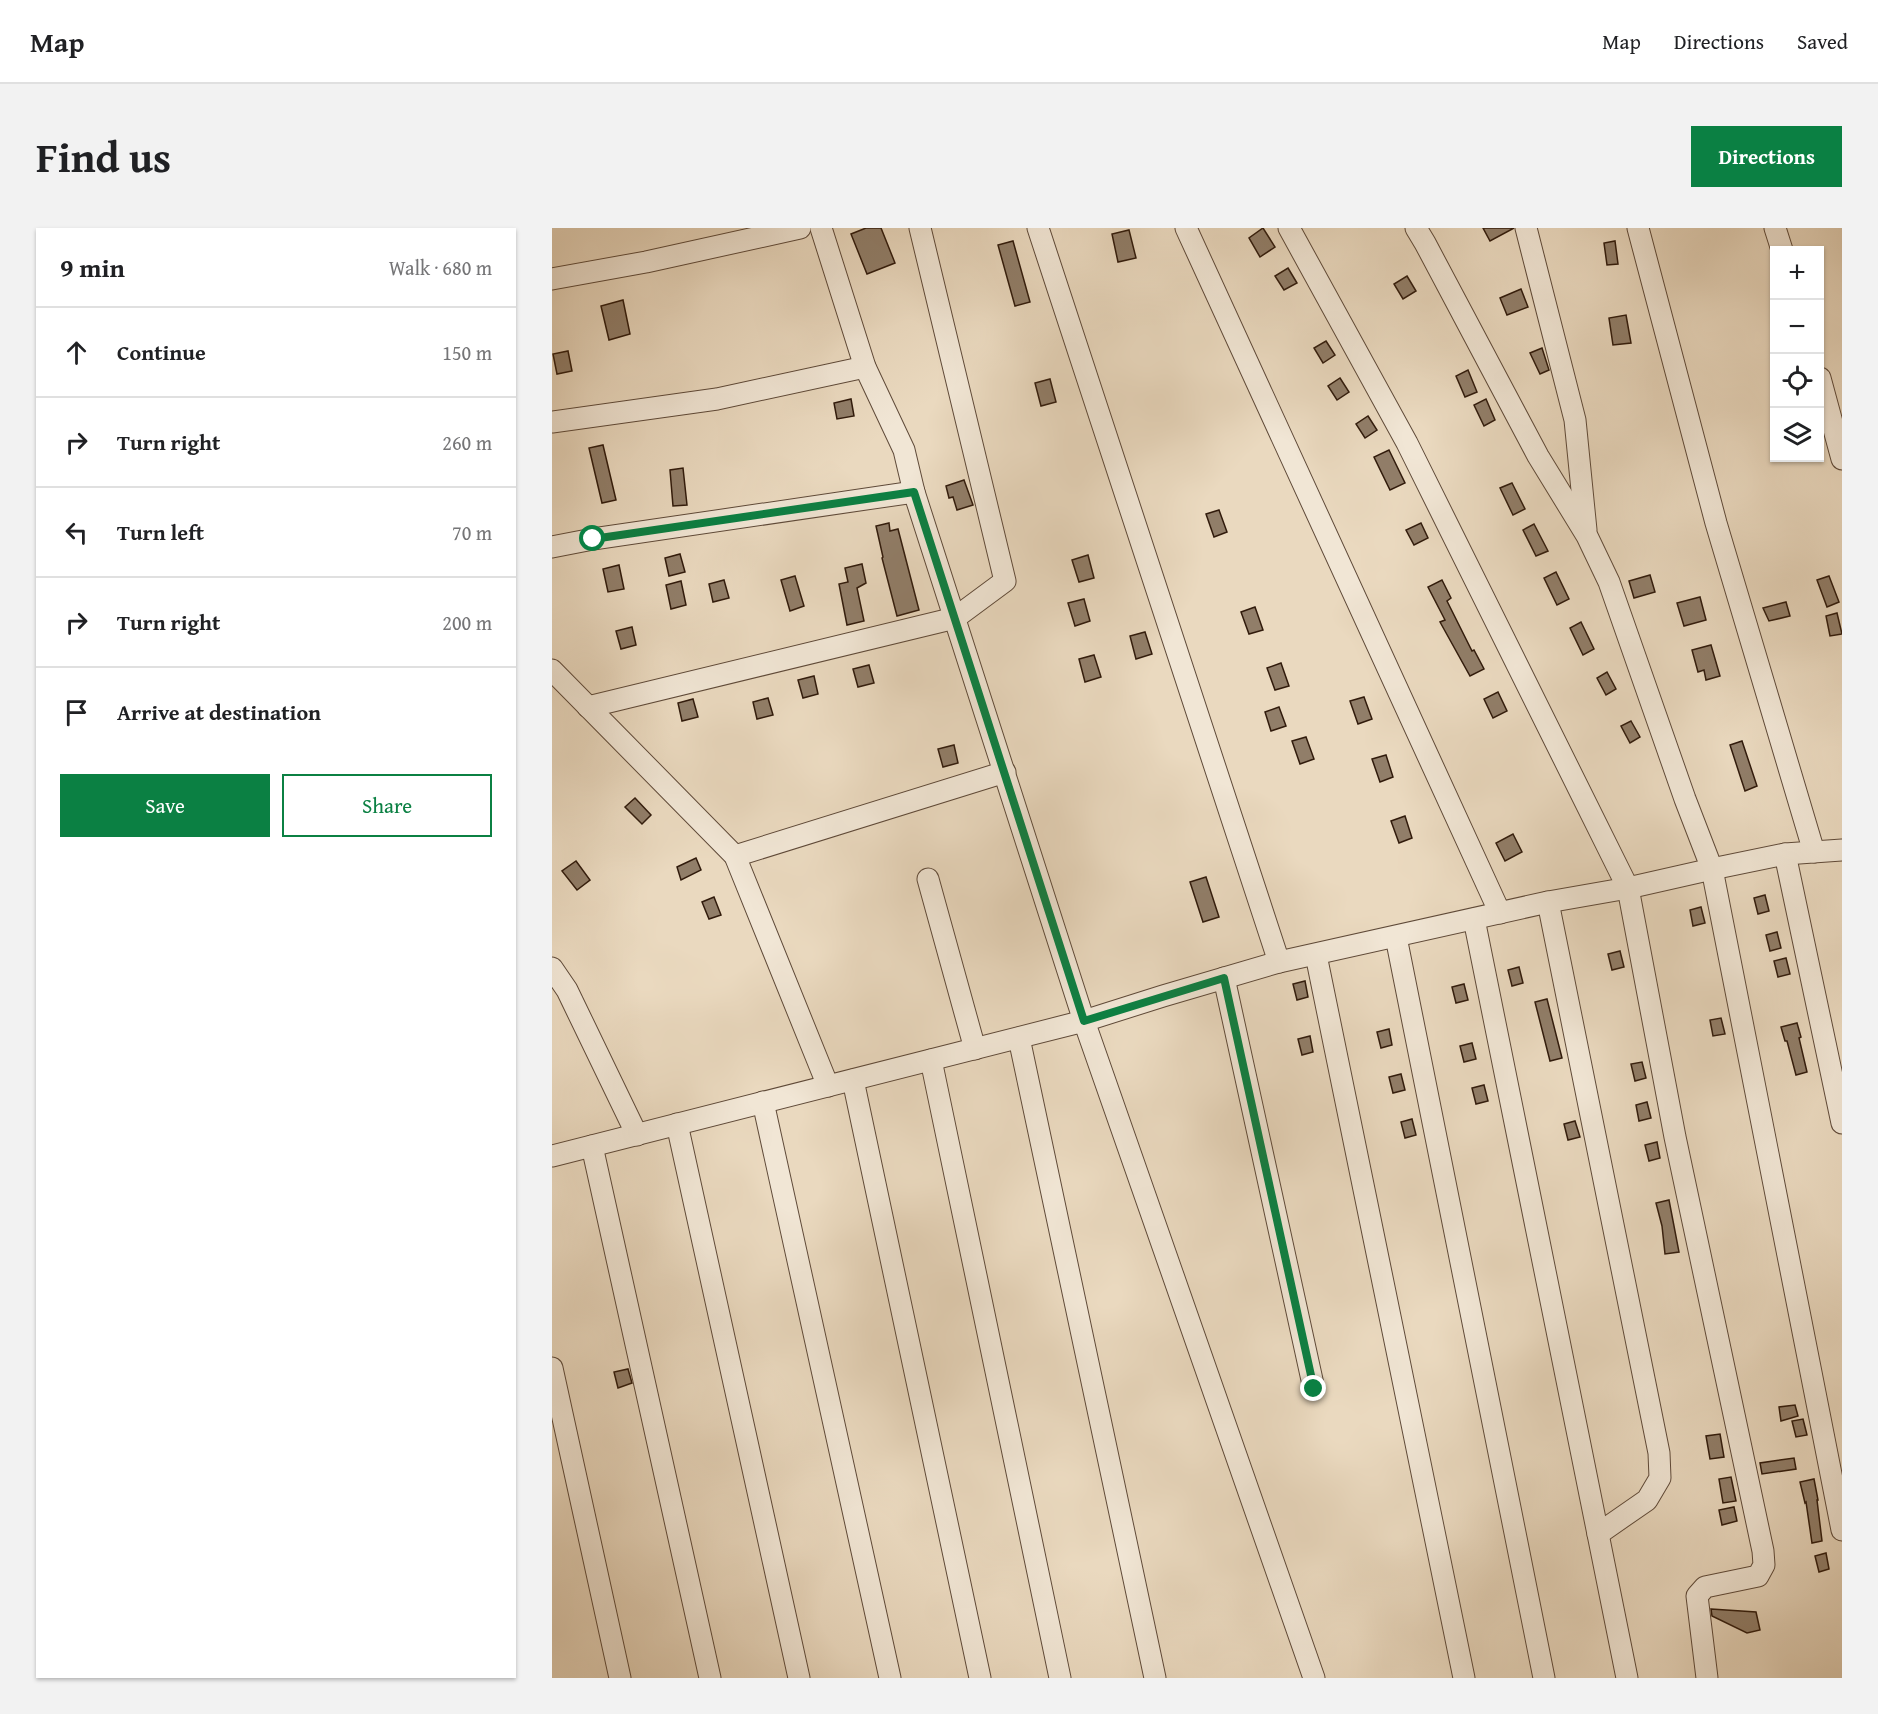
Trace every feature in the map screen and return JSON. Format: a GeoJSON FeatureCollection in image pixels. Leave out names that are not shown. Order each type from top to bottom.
{"type":"FeatureCollection","features":[{"type":"Feature","properties":{"kind":"street"},"geometry":{"type":"LineString","coordinates":[[552,279],[646,262],[800,228]]}},
{"type":"Feature","properties":{"kind":"street"},"geometry":{"type":"LineString","coordinates":[[821,228],[865,367],[904,450],[914,492],[1084,1021],[1314,1678]]}},
{"type":"Feature","properties":{"kind":"street"},"geometry":{"type":"LineString","coordinates":[[588,707],[956,618],[1005,581],[920,228]]}},
{"type":"Feature","properties":{"kind":"street"},"geometry":{"type":"LineString","coordinates":[[1038,228],[1279,962]]}},
{"type":"Feature","properties":{"kind":"street"},"geometry":{"type":"LineString","coordinates":[[1186,228],[1500,913]]}},
{"type":"Feature","properties":{"kind":"street"},"geometry":{"type":"LineString","coordinates":[[1289,228],[1407,444],[1628,888],[1676,1137],[1763,1551],[1764,1565],[1758,1576],[1705,1587],[1697,1596],[1707,1678]]}},
{"type":"Feature","properties":{"kind":"street"},"geometry":{"type":"LineString","coordinates":[[1416,228],[1538,456],[1587,536],[1609,582],[1712,869],[1842,1530]]}},
{"type":"Feature","properties":{"kind":"street"},"geometry":{"type":"LineString","coordinates":[[1526,228],[1575,420],[1587,536]]}},
{"type":"Feature","properties":{"kind":"street"},"geometry":{"type":"LineString","coordinates":[[1638,228],[1716,522],[1814,852]]}},
{"type":"Feature","properties":{"kind":"street"},"geometry":{"type":"LineString","coordinates":[[1775,228],[1781,246]]}},
{"type":"Feature","properties":{"kind":"street"},"geometry":{"type":"LineString","coordinates":[[552,422],[717,399],[865,367]]}},
{"type":"Feature","properties":{"kind":"street"},"geometry":{"type":"LineString","coordinates":[[1824,393],[1842,459]]}},
{"type":"Feature","properties":{"kind":"street"},"geometry":{"type":"LineString","coordinates":[[552,547],[914,492]]}},
{"type":"Feature","properties":{"kind":"street"},"geometry":{"type":"LineString","coordinates":[[552,670],[735,856],[828,1086]]}},
{"type":"Feature","properties":{"kind":"street"},"geometry":{"type":"LineString","coordinates":[[735,856],[1005,772]]}},
{"type":"Feature","properties":{"kind":"street"},"geometry":{"type":"LineString","coordinates":[[552,1156],[1084,1021],[1279,962],[1548,902],[1628,888],[1785,854],[1842,850]]}},
{"type":"Feature","properties":{"kind":"street"},"geometry":{"type":"LineString","coordinates":[[1785,854],[1842,1123]]}},
{"type":"Feature","properties":{"kind":"street"},"geometry":{"type":"LineString","coordinates":[[928,879],[975,1049]]}},
{"type":"Feature","properties":{"kind":"street"},"geometry":{"type":"LineString","coordinates":[[1548,902],[1659,1453],[1660,1478],[1647,1500],[1598,1534]]}},
{"type":"Feature","properties":{"kind":"street"},"geometry":{"type":"LineString","coordinates":[[1474,919],[1627,1678]]}},
{"type":"Feature","properties":{"kind":"street"},"geometry":{"type":"LineString","coordinates":[[1396,937],[1544,1678]]}},
{"type":"Feature","properties":{"kind":"street"},"geometry":{"type":"LineString","coordinates":[[1316,955],[1464,1678]]}},
{"type":"Feature","properties":{"kind":"street"},"geometry":{"type":"LineString","coordinates":[[552,968],[567,990],[637,1135]]}},
{"type":"Feature","properties":{"kind":"street"},"geometry":{"type":"LineString","coordinates":[[1224,978],[1314,1389]]}},
{"type":"Feature","properties":{"kind":"street"},"geometry":{"type":"LineString","coordinates":[[1019,1038],[1155,1678]]}},
{"type":"Feature","properties":{"kind":"street"},"geometry":{"type":"LineString","coordinates":[[931,1060],[1060,1678]]}},
{"type":"Feature","properties":{"kind":"street"},"geometry":{"type":"LineString","coordinates":[[853,1080],[980,1678]]}},
{"type":"Feature","properties":{"kind":"street"},"geometry":{"type":"LineString","coordinates":[[763,1102],[890,1678]]}},
{"type":"Feature","properties":{"kind":"street"},"geometry":{"type":"LineString","coordinates":[[677,1124],[800,1678]]}},
{"type":"Feature","properties":{"kind":"street"},"geometry":{"type":"LineString","coordinates":[[592,1146],[710,1678]]}},
{"type":"Feature","properties":{"kind":"street"},"geometry":{"type":"LineString","coordinates":[[552,1368],[620,1678]]}},
{"type":"Feature","properties":{"kind":"building"},"geometry":{"type":"Polygon","coordinates":[[[866,228],[881,228],[895,263],[867,274],[851,234],[866,228]]]}},
{"type":"Feature","properties":{"kind":"building"},"geometry":{"type":"Polygon","coordinates":[[[1263,228],[1275,247],[1260,257],[1249,238],[1263,228]]]}},
{"type":"Feature","properties":{"kind":"building"},"geometry":{"type":"Polygon","coordinates":[[[1483,228],[1514,228],[1490,241],[1483,228]]]}},
{"type":"Feature","properties":{"kind":"building"},"geometry":{"type":"Polygon","coordinates":[[[1129,230],[1136,258],[1118,262],[1112,234],[1129,230]]]}},
{"type":"Feature","properties":{"kind":"building"},"geometry":{"type":"Polygon","coordinates":[[[1013,241],[1030,302],[1015,306],[998,245],[1013,241]]]}},
{"type":"Feature","properties":{"kind":"building"},"geometry":{"type":"Polygon","coordinates":[[[1615,241],[1618,264],[1607,265],[1604,243],[1615,241]]]}},
{"type":"Feature","properties":{"kind":"building"},"geometry":{"type":"Polygon","coordinates":[[[1288,268],[1297,283],[1284,290],[1275,276],[1288,268]]]}},
{"type":"Feature","properties":{"kind":"building"},"geometry":{"type":"Polygon","coordinates":[[[1407,276],[1416,291],[1403,299],[1394,284],[1407,276]]]}},
{"type":"Feature","properties":{"kind":"building"},"geometry":{"type":"Polygon","coordinates":[[[1521,289],[1528,307],[1507,315],[1500,298],[1521,289]]]}},
{"type":"Feature","properties":{"kind":"building"},"geometry":{"type":"Polygon","coordinates":[[[623,300],[630,334],[609,340],[601,306],[623,300]]]}},
{"type":"Feature","properties":{"kind":"building"},"geometry":{"type":"Polygon","coordinates":[[[1626,315],[1631,343],[1613,345],[1609,318],[1626,315]]]}},
{"type":"Feature","properties":{"kind":"building"},"geometry":{"type":"Polygon","coordinates":[[[1326,341],[1335,355],[1323,363],[1314,348],[1326,341]]]}},
{"type":"Feature","properties":{"kind":"building"},"geometry":{"type":"Polygon","coordinates":[[[1542,348],[1549,370],[1540,374],[1530,353],[1542,348]]]}},
{"type":"Feature","properties":{"kind":"building"},"geometry":{"type":"Polygon","coordinates":[[[568,351],[572,371],[557,374],[553,354],[568,351]]]}},
{"type":"Feature","properties":{"kind":"building"},"geometry":{"type":"Polygon","coordinates":[[[1468,370],[1477,392],[1465,397],[1456,376],[1468,370]]]}},
{"type":"Feature","properties":{"kind":"building"},"geometry":{"type":"Polygon","coordinates":[[[1340,378],[1349,392],[1337,400],[1328,386],[1340,378]]]}},
{"type":"Feature","properties":{"kind":"building"},"geometry":{"type":"Polygon","coordinates":[[[1050,379],[1056,402],[1041,406],[1035,383],[1050,379]]]}},
{"type":"Feature","properties":{"kind":"building"},"geometry":{"type":"Polygon","coordinates":[[[851,399],[854,416],[837,419],[834,403],[851,399]]]}},
{"type":"Feature","properties":{"kind":"building"},"geometry":{"type":"Polygon","coordinates":[[[1486,399],[1495,420],[1484,426],[1474,405],[1486,399]]]}},
{"type":"Feature","properties":{"kind":"building"},"geometry":{"type":"Polygon","coordinates":[[[1368,416],[1377,430],[1365,438],[1356,424],[1368,416]]]}},
{"type":"Feature","properties":{"kind":"building"},"geometry":{"type":"Polygon","coordinates":[[[603,445],[616,500],[602,503],[589,448],[603,445]]]}},
{"type":"Feature","properties":{"kind":"building"},"geometry":{"type":"Polygon","coordinates":[[[1389,450],[1405,483],[1390,490],[1374,457],[1389,450]]]}},
{"type":"Feature","properties":{"kind":"building"},"geometry":{"type":"Polygon","coordinates":[[[683,468],[687,505],[673,506],[670,470],[683,468]]]}},
{"type":"Feature","properties":{"kind":"building"},"geometry":{"type":"Polygon","coordinates":[[[964,480],[973,505],[957,510],[953,497],[949,498],[946,486],[964,480]]]}},
{"type":"Feature","properties":{"kind":"building"},"geometry":{"type":"Polygon","coordinates":[[[1512,483],[1525,509],[1513,515],[1500,488],[1512,483]]]}},
{"type":"Feature","properties":{"kind":"building"},"geometry":{"type":"Polygon","coordinates":[[[1219,510],[1227,532],[1214,537],[1206,514],[1219,510]]]}},
{"type":"Feature","properties":{"kind":"building"},"geometry":{"type":"Polygon","coordinates":[[[889,523],[890,531],[898,529],[919,610],[897,616],[876,526],[889,523]]]}},
{"type":"Feature","properties":{"kind":"building"},"geometry":{"type":"Polygon","coordinates":[[[1421,523],[1428,538],[1414,545],[1406,530],[1421,523]]]}},
{"type":"Feature","properties":{"kind":"building"},"geometry":{"type":"Polygon","coordinates":[[[1534,524],[1548,551],[1536,556],[1523,530],[1534,524]]]}},
{"type":"Feature","properties":{"kind":"building"},"geometry":{"type":"Polygon","coordinates":[[[680,554],[685,572],[669,576],[665,558],[680,554]]]}},
{"type":"Feature","properties":{"kind":"building"},"geometry":{"type":"Polygon","coordinates":[[[1088,555],[1094,578],[1079,582],[1072,560],[1088,555]]]}},
{"type":"Feature","properties":{"kind":"building"},"geometry":{"type":"Polygon","coordinates":[[[862,564],[866,583],[857,588],[864,621],[847,625],[839,584],[848,582],[845,568],[862,564]]]}},
{"type":"Feature","properties":{"kind":"building"},"geometry":{"type":"Polygon","coordinates":[[[619,565],[624,589],[608,592],[603,569],[619,565]]]}},
{"type":"Feature","properties":{"kind":"building"},"geometry":{"type":"Polygon","coordinates":[[[1556,572],[1569,599],[1557,605],[1544,578],[1556,572]]]}},
{"type":"Feature","properties":{"kind":"building"},"geometry":{"type":"Polygon","coordinates":[[[1650,575],[1655,592],[1634,598],[1629,581],[1650,575]]]}},
{"type":"Feature","properties":{"kind":"building"},"geometry":{"type":"Polygon","coordinates":[[[795,576],[804,606],[790,611],[781,580],[795,576]]]}},
{"type":"Feature","properties":{"kind":"building"},"geometry":{"type":"Polygon","coordinates":[[[1829,576],[1839,602],[1827,607],[1817,580],[1829,576]]]}},
{"type":"Feature","properties":{"kind":"building"},"geometry":{"type":"Polygon","coordinates":[[[724,580],[729,598],[713,602],[709,584],[724,580]]]}},
{"type":"Feature","properties":{"kind":"building"},"geometry":{"type":"Polygon","coordinates":[[[1442,580],[1451,598],[1447,601],[1472,651],[1474,650],[1484,669],[1470,676],[1440,622],[1445,620],[1428,587],[1442,580]]]}},
{"type":"Feature","properties":{"kind":"building"},"geometry":{"type":"Polygon","coordinates":[[[681,581],[686,605],[671,609],[666,585],[681,581]]]}},
{"type":"Feature","properties":{"kind":"building"},"geometry":{"type":"Polygon","coordinates":[[[1700,597],[1706,620],[1684,626],[1677,603],[1700,597]]]}},
{"type":"Feature","properties":{"kind":"building"},"geometry":{"type":"Polygon","coordinates":[[[1084,599],[1090,621],[1075,626],[1068,603],[1084,599]]]}},
{"type":"Feature","properties":{"kind":"building"},"geometry":{"type":"Polygon","coordinates":[[[1786,602],[1790,616],[1769,621],[1763,608],[1786,602]]]}},
{"type":"Feature","properties":{"kind":"building"},"geometry":{"type":"Polygon","coordinates":[[[1255,607],[1263,630],[1249,634],[1241,612],[1255,607]]]}},
{"type":"Feature","properties":{"kind":"building"},"geometry":{"type":"Polygon","coordinates":[[[1837,613],[1842,634],[1830,636],[1826,616],[1837,613]]]}},
{"type":"Feature","properties":{"kind":"building"},"geometry":{"type":"Polygon","coordinates":[[[1581,622],[1594,649],[1583,655],[1570,628],[1581,622]]]}},
{"type":"Feature","properties":{"kind":"building"},"geometry":{"type":"Polygon","coordinates":[[[632,627],[636,645],[621,649],[616,631],[632,627]]]}},
{"type":"Feature","properties":{"kind":"building"},"geometry":{"type":"Polygon","coordinates":[[[1145,632],[1152,654],[1136,659],[1130,636],[1145,632]]]}},
{"type":"Feature","properties":{"kind":"building"},"geometry":{"type":"Polygon","coordinates":[[[1711,645],[1720,676],[1706,680],[1704,670],[1698,672],[1692,650],[1711,645]]]}},
{"type":"Feature","properties":{"kind":"building"},"geometry":{"type":"Polygon","coordinates":[[[1094,655],[1101,677],[1085,682],[1079,659],[1094,655]]]}},
{"type":"Feature","properties":{"kind":"building"},"geometry":{"type":"Polygon","coordinates":[[[1281,663],[1289,686],[1275,690],[1267,668],[1281,663]]]}},
{"type":"Feature","properties":{"kind":"building"},"geometry":{"type":"Polygon","coordinates":[[[869,665],[874,683],[858,687],[853,669],[869,665]]]}},
{"type":"Feature","properties":{"kind":"building"},"geometry":{"type":"Polygon","coordinates":[[[1607,672],[1616,689],[1606,695],[1597,678],[1607,672]]]}},
{"type":"Feature","properties":{"kind":"building"},"geometry":{"type":"Polygon","coordinates":[[[814,676],[818,694],[803,698],[798,680],[814,676]]]}},
{"type":"Feature","properties":{"kind":"building"},"geometry":{"type":"Polygon","coordinates":[[[1498,692],[1507,711],[1493,718],[1484,699],[1498,692]]]}},
{"type":"Feature","properties":{"kind":"building"},"geometry":{"type":"Polygon","coordinates":[[[1364,697],[1372,719],[1358,724],[1350,701],[1364,697]]]}},
{"type":"Feature","properties":{"kind":"building"},"geometry":{"type":"Polygon","coordinates":[[[768,698],[773,715],[757,719],[753,702],[768,698]]]}},
{"type":"Feature","properties":{"kind":"building"},"geometry":{"type":"Polygon","coordinates":[[[693,699],[698,717],[682,721],[678,703],[693,699]]]}},
{"type":"Feature","properties":{"kind":"building"},"geometry":{"type":"Polygon","coordinates":[[[1279,707],[1286,726],[1271,731],[1265,712],[1279,707]]]}},
{"type":"Feature","properties":{"kind":"building"},"geometry":{"type":"Polygon","coordinates":[[[1631,721],[1640,737],[1630,743],[1621,726],[1631,721]]]}},
{"type":"Feature","properties":{"kind":"building"},"geometry":{"type":"Polygon","coordinates":[[[1306,737],[1314,759],[1300,764],[1292,741],[1306,737]]]}},
{"type":"Feature","properties":{"kind":"building"},"geometry":{"type":"Polygon","coordinates":[[[1742,741],[1757,786],[1745,791],[1730,745],[1742,741]]]}},
{"type":"Feature","properties":{"kind":"building"},"geometry":{"type":"Polygon","coordinates":[[[954,745],[958,763],[943,767],[938,749],[954,745]]]}},
{"type":"Feature","properties":{"kind":"building"},"geometry":{"type":"Polygon","coordinates":[[[1386,755],[1393,777],[1380,782],[1372,759],[1386,755]]]}},
{"type":"Feature","properties":{"kind":"building"},"geometry":{"type":"Polygon","coordinates":[[[635,798],[651,815],[642,824],[625,807],[635,798]]]}},
{"type":"Feature","properties":{"kind":"building"},"geometry":{"type":"Polygon","coordinates":[[[1405,816],[1412,838],[1399,843],[1391,821],[1405,816]]]}},
{"type":"Feature","properties":{"kind":"building"},"geometry":{"type":"Polygon","coordinates":[[[1513,834],[1522,852],[1505,861],[1496,843],[1513,834]]]}},
{"type":"Feature","properties":{"kind":"building"},"geometry":{"type":"Polygon","coordinates":[[[696,858],[701,870],[681,880],[677,867],[696,858]]]}},
{"type":"Feature","properties":{"kind":"building"},"geometry":{"type":"Polygon","coordinates":[[[576,861],[590,880],[577,890],[562,871],[576,861]]]}},
{"type":"Feature","properties":{"kind":"building"},"geometry":{"type":"Polygon","coordinates":[[[1206,877],[1219,917],[1203,922],[1190,882],[1206,877]]]}},
{"type":"Feature","properties":{"kind":"building"},"geometry":{"type":"Polygon","coordinates":[[[1765,895],[1769,911],[1758,914],[1754,898],[1765,895]]]}},
{"type":"Feature","properties":{"kind":"building"},"geometry":{"type":"Polygon","coordinates":[[[714,897],[721,915],[709,919],[702,902],[714,897]]]}},
{"type":"Feature","properties":{"kind":"building"},"geometry":{"type":"Polygon","coordinates":[[[1701,907],[1705,923],[1693,926],[1690,910],[1701,907]]]}},
{"type":"Feature","properties":{"kind":"building"},"geometry":{"type":"Polygon","coordinates":[[[1777,932],[1781,948],[1770,951],[1766,935],[1777,932]]]}},
{"type":"Feature","properties":{"kind":"building"},"geometry":{"type":"Polygon","coordinates":[[[1620,951],[1624,967],[1612,970],[1608,954],[1620,951]]]}},
{"type":"Feature","properties":{"kind":"building"},"geometry":{"type":"Polygon","coordinates":[[[1786,958],[1790,974],[1778,977],[1774,961],[1786,958]]]}},
{"type":"Feature","properties":{"kind":"building"},"geometry":{"type":"Polygon","coordinates":[[[1519,967],[1523,983],[1512,986],[1508,970],[1519,967]]]}},
{"type":"Feature","properties":{"kind":"building"},"geometry":{"type":"Polygon","coordinates":[[[1305,981],[1308,997],[1297,1000],[1293,984],[1305,981]]]}},
{"type":"Feature","properties":{"kind":"building"},"geometry":{"type":"Polygon","coordinates":[[[1464,984],[1468,1000],[1456,1003],[1452,987],[1464,984]]]}},
{"type":"Feature","properties":{"kind":"building"},"geometry":{"type":"Polygon","coordinates":[[[1547,999],[1562,1058],[1550,1061],[1535,1002],[1547,999]]]}},
{"type":"Feature","properties":{"kind":"building"},"geometry":{"type":"Polygon","coordinates":[[[1721,1018],[1725,1034],[1713,1036],[1710,1020],[1721,1018]]]}},
{"type":"Feature","properties":{"kind":"building"},"geometry":{"type":"Polygon","coordinates":[[[1797,1023],[1807,1072],[1796,1075],[1781,1027],[1797,1023]]]}},
{"type":"Feature","properties":{"kind":"building"},"geometry":{"type":"Polygon","coordinates":[[[1389,1029],[1392,1045],[1381,1048],[1377,1032],[1389,1029]]]}},
{"type":"Feature","properties":{"kind":"building"},"geometry":{"type":"Polygon","coordinates":[[[1310,1036],[1313,1052],[1302,1055],[1298,1039],[1310,1036]]]}},
{"type":"Feature","properties":{"kind":"building"},"geometry":{"type":"Polygon","coordinates":[[[1472,1043],[1476,1059],[1464,1062],[1460,1046],[1472,1043]]]}},
{"type":"Feature","properties":{"kind":"building"},"geometry":{"type":"Polygon","coordinates":[[[1642,1062],[1646,1078],[1635,1081],[1631,1064],[1642,1062]]]}},
{"type":"Feature","properties":{"kind":"building"},"geometry":{"type":"Polygon","coordinates":[[[1401,1074],[1405,1090],[1393,1093],[1389,1077],[1401,1074]]]}},
{"type":"Feature","properties":{"kind":"building"},"geometry":{"type":"Polygon","coordinates":[[[1484,1085],[1488,1101],[1476,1104],[1472,1088],[1484,1085]]]}},
{"type":"Feature","properties":{"kind":"building"},"geometry":{"type":"Polygon","coordinates":[[[1647,1102],[1651,1118],[1639,1121],[1636,1105],[1647,1102]]]}},
{"type":"Feature","properties":{"kind":"building"},"geometry":{"type":"Polygon","coordinates":[[[1412,1119],[1416,1135],[1405,1138],[1401,1122],[1412,1119]]]}},
{"type":"Feature","properties":{"kind":"building"},"geometry":{"type":"Polygon","coordinates":[[[1575,1121],[1580,1137],[1568,1140],[1564,1124],[1575,1121]]]}},
{"type":"Feature","properties":{"kind":"building"},"geometry":{"type":"Polygon","coordinates":[[[1657,1142],[1660,1158],[1649,1161],[1645,1145],[1657,1142]]]}},
{"type":"Feature","properties":{"kind":"building"},"geometry":{"type":"Polygon","coordinates":[[[1669,1200],[1679,1252],[1665,1254],[1662,1226],[1656,1203],[1669,1200]]]}},
{"type":"Feature","properties":{"kind":"building"},"geometry":{"type":"Polygon","coordinates":[[[628,1369],[632,1383],[618,1388],[614,1372],[628,1369]]]}},
{"type":"Feature","properties":{"kind":"building"},"geometry":{"type":"Polygon","coordinates":[[[1795,1405],[1798,1416],[1781,1421],[1779,1407],[1795,1405]]]}},
{"type":"Feature","properties":{"kind":"building"},"geometry":{"type":"Polygon","coordinates":[[[1803,1419],[1807,1435],[1796,1437],[1792,1421],[1803,1419]]]}},
{"type":"Feature","properties":{"kind":"building"},"geometry":{"type":"Polygon","coordinates":[[[1720,1434],[1724,1457],[1710,1459],[1706,1436],[1720,1434]]]}},
{"type":"Feature","properties":{"kind":"building"},"geometry":{"type":"Polygon","coordinates":[[[1794,1458],[1796,1469],[1762,1474],[1760,1463],[1794,1458]]]}},
{"type":"Feature","properties":{"kind":"building"},"geometry":{"type":"Polygon","coordinates":[[[1731,1477],[1736,1501],[1723,1503],[1719,1479],[1731,1477]]]}},
{"type":"Feature","properties":{"kind":"building"},"geometry":{"type":"Polygon","coordinates":[[[1814,1479],[1822,1541],[1812,1543],[1806,1502],[1800,1482],[1814,1479]]]}},
{"type":"Feature","properties":{"kind":"building"},"geometry":{"type":"Polygon","coordinates":[[[1734,1507],[1737,1521],[1722,1525],[1719,1510],[1734,1507]]]}},
{"type":"Feature","properties":{"kind":"building"},"geometry":{"type":"Polygon","coordinates":[[[1826,1553],[1829,1569],[1819,1572],[1815,1556],[1826,1553]]]}},
{"type":"Feature","properties":{"kind":"building"},"geometry":{"type":"Polygon","coordinates":[[[1711,1609],[1756,1612],[1760,1630],[1747,1633],[1712,1616],[1711,1609]]]}},
{"type":"Feature","properties":{"kind":"route"},"geometry":{"type":"LineString","coordinates":[[593,539],[914,492],[1084,1021],[1224,978],[1314,1389]]}}]}
